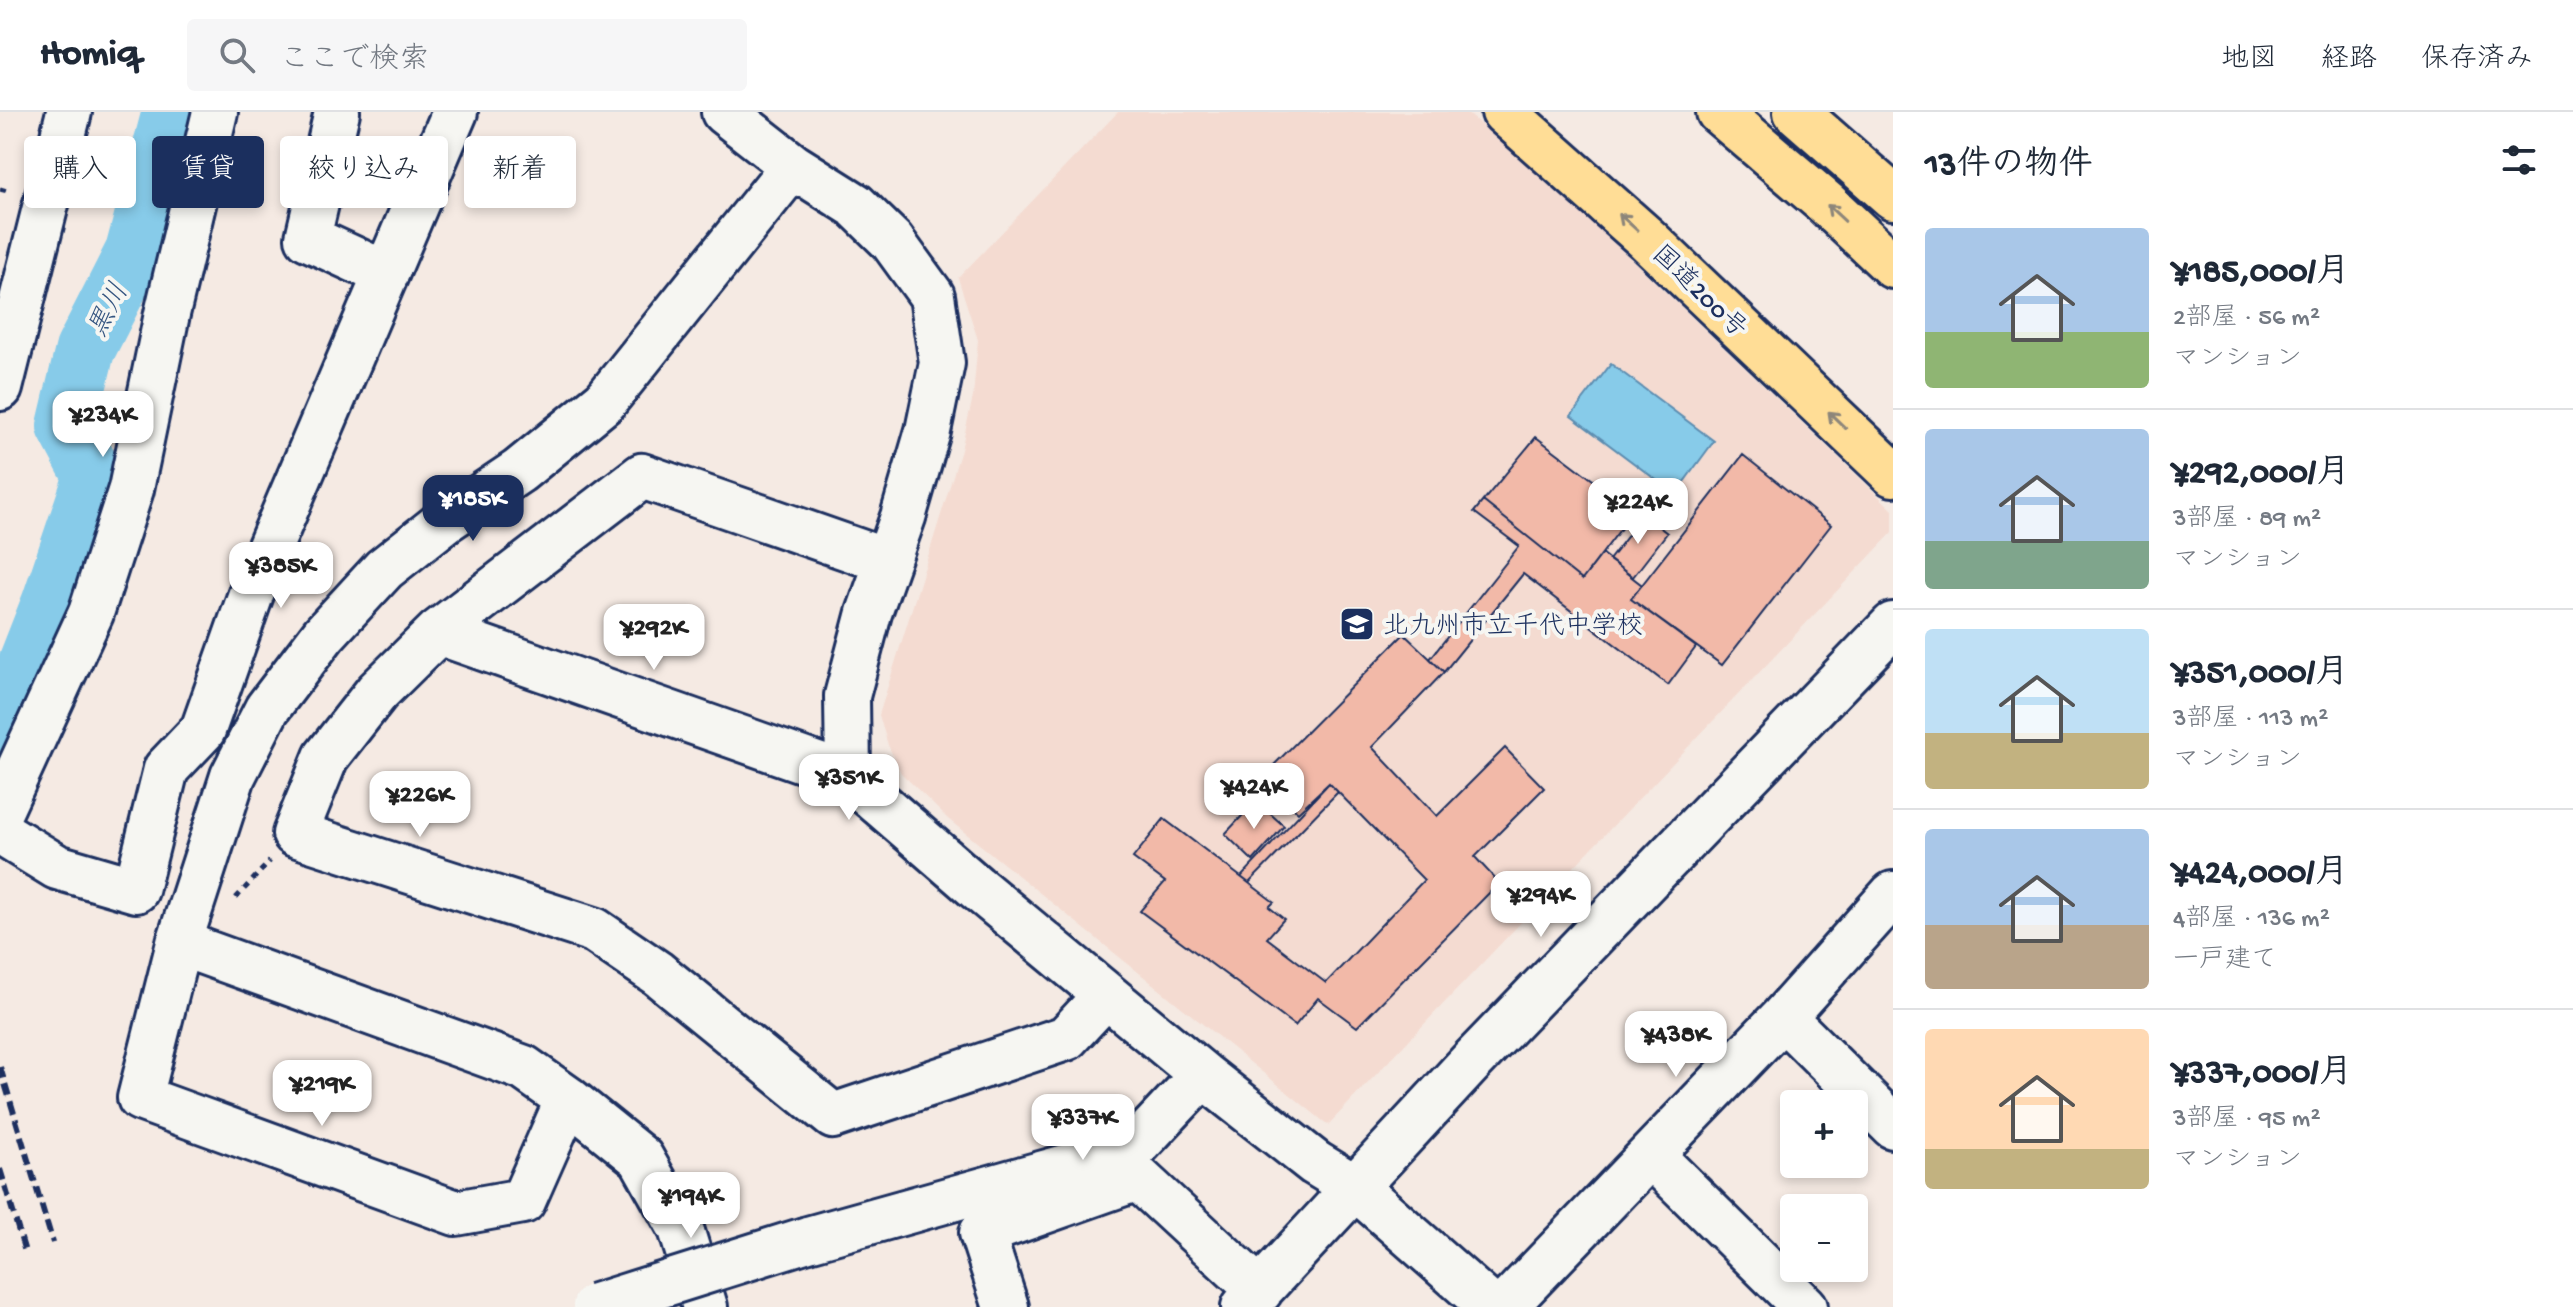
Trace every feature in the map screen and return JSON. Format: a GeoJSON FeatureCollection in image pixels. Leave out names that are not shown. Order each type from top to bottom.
{"type":"FeatureCollection","features":[{"type":"Feature","properties":{"kind":"highway","name":"国道200号"},"geometry":{"type":"LineString","coordinates":[[1504,112],[1647,239],[1893,474]]}},
{"type":"Feature","properties":{"kind":"highway"},"geometry":{"type":"LineString","coordinates":[[1719,112],[1827,204],[1893,266]]}},
{"type":"Feature","properties":{"kind":"highway"},"geometry":{"type":"LineString","coordinates":[[1796,112],[1893,197]]}},
{"type":"Feature","properties":{"kind":"street"},"geometry":{"type":"LineString","coordinates":[[0,388],[69,112]]}},
{"type":"Feature","properties":{"kind":"street"},"geometry":{"type":"LineString","coordinates":[[0,811],[91,613],[131,489],[167,314],[215,112]]}},
{"type":"Feature","properties":{"kind":"street"},"geometry":{"type":"LineString","coordinates":[[337,112],[308,238],[386,274]]}},
{"type":"Feature","properties":{"kind":"street"},"geometry":{"type":"LineString","coordinates":[[0,832],[57,867],[136,890],[166,769],[203,730],[257,577],[455,112]]}},
{"type":"Feature","properties":{"kind":"street"},"geometry":{"type":"LineString","coordinates":[[724,112],[793,166],[855,205],[892,241],[932,296],[942,363],[928,431],[847,696],[848,776]]}},
{"type":"Feature","properties":{"kind":"street"},"geometry":{"type":"LineString","coordinates":[[568,1099],[523,1201],[456,1213],[140,1098],[179,943],[233,776],[267,709],[324,634],[384,569],[446,520],[519,471],[605,401],[793,166]]}},
{"type":"Feature","properties":{"kind":"street"},"geometry":{"type":"LineString","coordinates":[[886,561],[642,476],[438,632],[377,692],[326,757],[295,834],[594,930],[657,973],[833,1116],[1066,1038],[1106,995]]}},
{"type":"Feature","properties":{"kind":"street"},"geometry":{"type":"LineString","coordinates":[[1006,1307],[982,1233],[1138,1178],[1252,1299],[1516,1015],[1893,625]]}},
{"type":"Feature","properties":{"kind":"street"},"geometry":{"type":"LineString","coordinates":[[438,632],[848,776],[976,887],[1203,1075],[1315,1163],[1356,1188],[1491,1307]]}},
{"type":"Feature","properties":{"kind":"street"},"geometry":{"type":"LineString","coordinates":[[1504,1307],[1783,1017],[1893,894]]}},
{"type":"Feature","properties":{"kind":"street"},"geometry":{"type":"LineString","coordinates":[[179,943],[524,1068],[641,1158],[681,1229],[705,1307]]}},
{"type":"Feature","properties":{"kind":"street"},"geometry":{"type":"LineString","coordinates":[[1783,1017],[1893,1126]]}},
{"type":"Feature","properties":{"kind":"street"},"geometry":{"type":"LineString","coordinates":[[593,1307],[808,1239],[1134,1148],[1203,1075]]}},
{"type":"Feature","properties":{"kind":"street"},"geometry":{"type":"LineString","coordinates":[[1651,1155],[1805,1307]]}},
{"type":"Feature","properties":{"kind":"path"},"geometry":{"type":"LineString","coordinates":[[233,901],[295,834]]}},
{"type":"Feature","properties":{"kind":"shaded area","name":"北九州市立千代中学校"},"geometry":{"type":"Polygon","coordinates":[[[1118,112],[1466,112],[1548,179],[1893,510],[1893,532],[1328,1125],[948,819],[901,773],[879,715],[961,450],[973,397],[978,340],[958,278],[1118,112]]]}},
{"type":"Feature","properties":{"kind":"water"},"geometry":{"type":"Polygon","coordinates":[[[1611,364],[1714,441],[1675,494],[1571,416],[1611,364]]]}},
{"type":"Feature","properties":{"kind":"building"},"geometry":{"type":"Polygon","coordinates":[[[1536,437],[1634,511],[1582,580],[1483,501],[1536,437]]]}},
{"type":"Feature","properties":{"kind":"building"},"geometry":{"type":"Polygon","coordinates":[[[1743,455],[1831,525],[1722,665],[1631,599],[1743,455]]]}},
{"type":"Feature","properties":{"kind":"building"},"geometry":{"type":"Polygon","coordinates":[[[1483,501],[1582,580],[1602,554],[1642,585],[1631,599],[1696,647],[1668,685],[1523,574],[1444,672],[1430,659],[1519,546],[1474,512],[1483,501]]]}},
{"type":"Feature","properties":{"kind":"building"},"geometry":{"type":"Polygon","coordinates":[[[1644,515],[1667,533],[1633,577],[1609,560],[1644,515]]]}},
{"type":"Feature","properties":{"kind":"building"},"geometry":{"type":"Polygon","coordinates":[[[1404,634],[1444,672],[1372,747],[1437,816],[1505,748],[1544,788],[1475,857],[1499,883],[1357,1027],[1318,998],[1295,1026],[1140,911],[1165,882],[1133,858],[1164,819],[1274,902],[1269,907],[1284,919],[1267,938],[1326,983],[1424,880],[1329,783],[1298,812],[1261,778],[1404,634]]]}},
{"type":"Feature","properties":{"kind":"building"},"geometry":{"type":"Polygon","coordinates":[[[1329,783],[1338,792],[1249,883],[1241,877],[1329,783]]]}},
{"type":"Feature","properties":{"kind":"building"},"geometry":{"type":"Polygon","coordinates":[[[1256,801],[1284,826],[1253,861],[1225,834],[1256,801]]]}},
{"type":"Feature","properties":{"kind":"waterway","name":"黒川"},"geometry":{"type":"LineString","coordinates":[[0,727],[8,714],[51,604],[94,477],[67,426],[85,350],[135,252],[172,112]]}},
{"type":"Feature","properties":{"kind":"railway"},"geometry":{"type":"LineString","coordinates":[[0,1067],[53,1243]]}},
{"type":"Feature","properties":{"kind":"railway"},"geometry":{"type":"LineString","coordinates":[[0,1169],[25,1252]]}},
{"type":"Feature","properties":{"kind":"place","name":"北九州市立千代中学校"},"geometry":{"type":"Point","coordinates":[1357,624]}}]}
